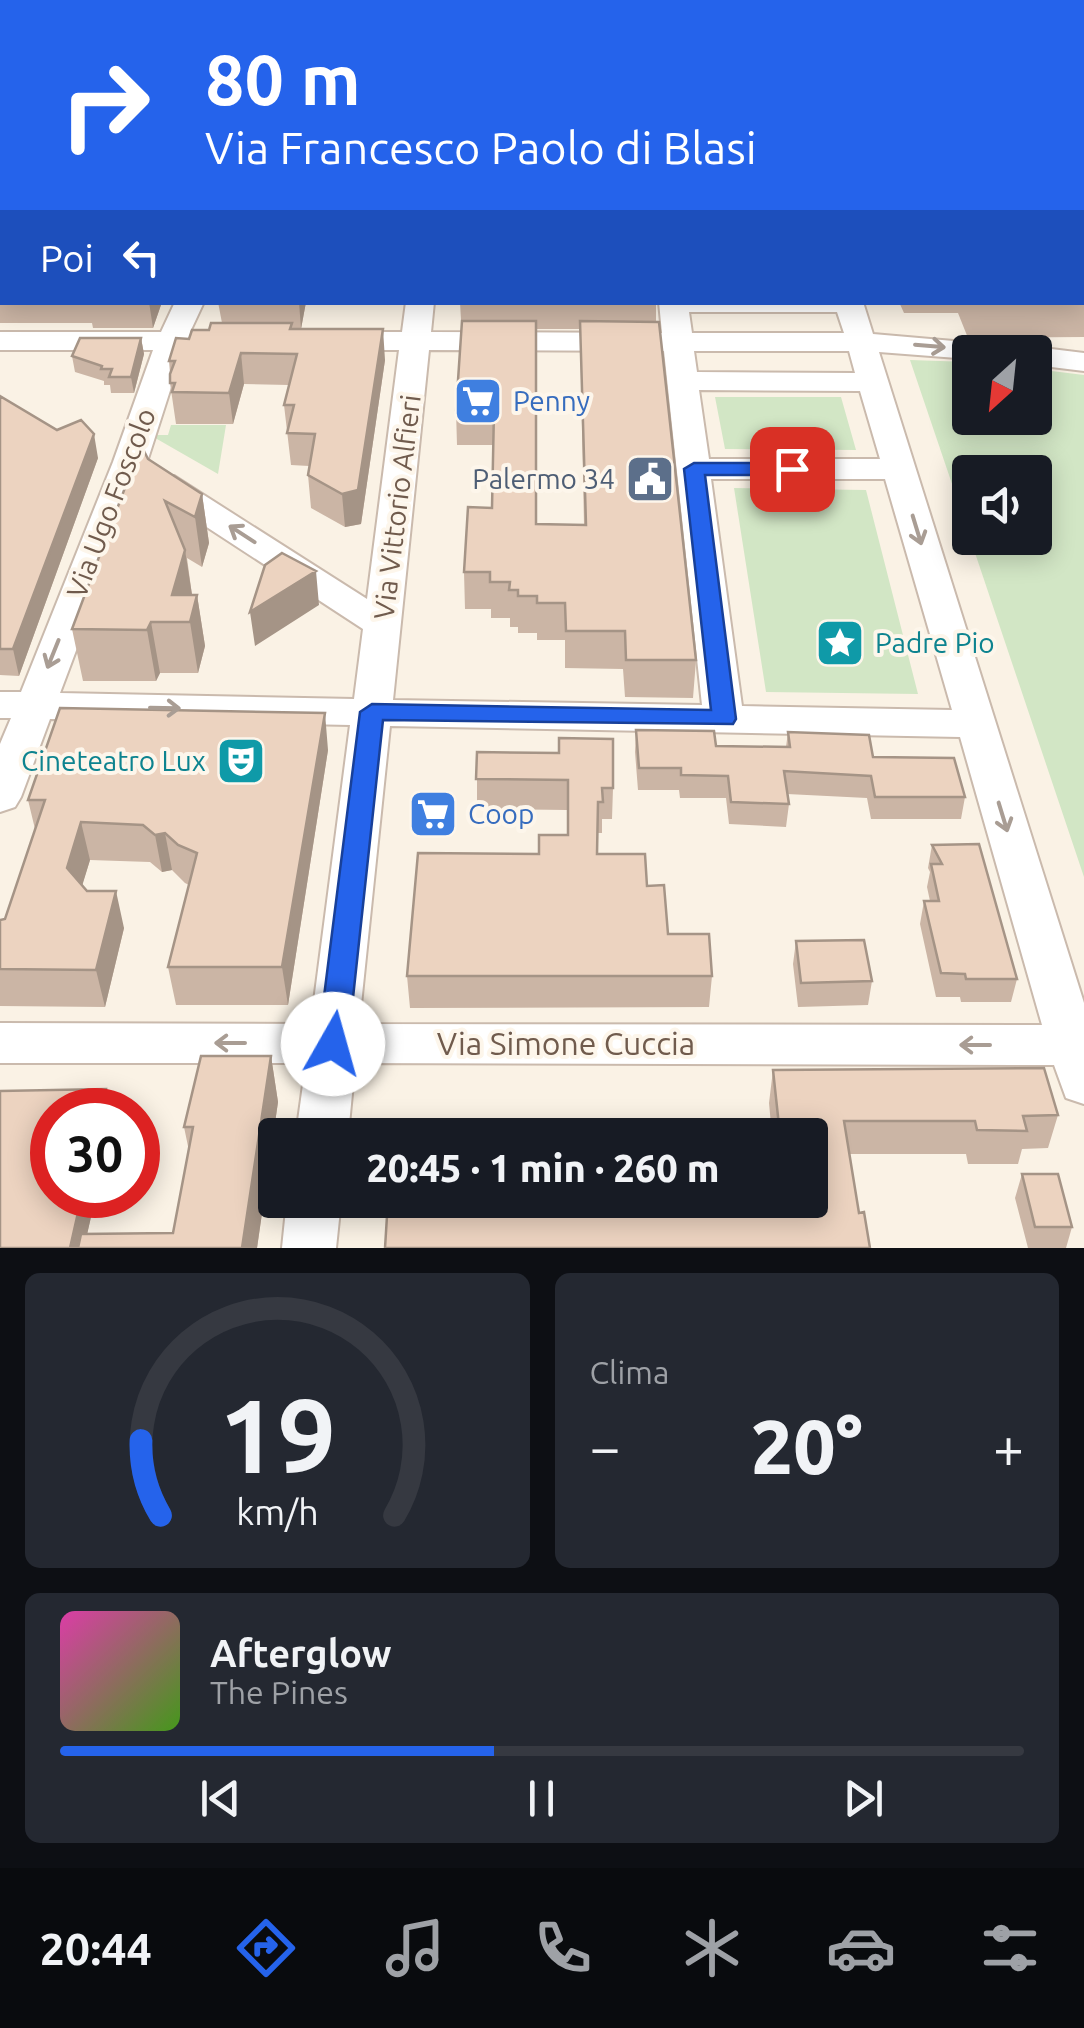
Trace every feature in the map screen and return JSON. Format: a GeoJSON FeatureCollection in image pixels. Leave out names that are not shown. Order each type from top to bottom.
{"type":"FeatureCollection","features":[{"type":"Feature","properties":{"kind":"street","name":"Via Ugo Foscolo"},"geometry":{"type":"LineString","coordinates":[[0,797],[16,705],[130,462],[170,340],[188,305]]}},
{"type":"Feature","properties":{"kind":"street","name":"Via Vittorio Alfieri"},"geometry":{"type":"LineString","coordinates":[[324,1118],[420,305]]}},
{"type":"Feature","properties":{"kind":"street"},"geometry":{"type":"LineString","coordinates":[[673,305],[724,719]]}},
{"type":"Feature","properties":{"kind":"street"},"geometry":{"type":"LineString","coordinates":[[850,305],[1080,1057]]}},
{"type":"Feature","properties":{"kind":"street"},"geometry":{"type":"LineString","coordinates":[[0,340],[265,340]]}},
{"type":"Feature","properties":{"kind":"street"},"geometry":{"type":"LineString","coordinates":[[303,340],[860,342],[952,349]]}},
{"type":"Feature","properties":{"kind":"street"},"geometry":{"type":"LineString","coordinates":[[1052,358],[1084,362]]}},
{"type":"Feature","properties":{"kind":"street"},"geometry":{"type":"LineString","coordinates":[[683,381],[872,382]]}},
{"type":"Feature","properties":{"kind":"street"},"geometry":{"type":"LineString","coordinates":[[130,462],[382,626]]}},
{"type":"Feature","properties":{"kind":"street"},"geometry":{"type":"LineString","coordinates":[[694,469],[899,469]]}},
{"type":"Feature","properties":{"kind":"street"},"geometry":{"type":"LineString","coordinates":[[16,705],[975,724]]}},
{"type":"Feature","properties":{"kind":"street","name":"Via Simone Cuccia"},"geometry":{"type":"LineString","coordinates":[[0,1042],[1080,1057]]}},
{"type":"Feature","properties":{"kind":"street"},"geometry":{"type":"LineString","coordinates":[[308,1248],[312,1218]]}},
{"type":"Feature","properties":{"kind":"green space"},"geometry":{"type":"Polygon","coordinates":[[[910,360],[952,361],[952,435],[1052,435],[1052,371],[1084,375],[1084,877],[976,555],[1052,555],[1052,455],[952,455],[952,484],[910,360]]]}},
{"type":"Feature","properties":{"kind":"green space"},"geometry":{"type":"Polygon","coordinates":[[[715,397],[841,397],[856,450],[725,449],[715,397]]]}},
{"type":"Feature","properties":{"kind":"green space"},"geometry":{"type":"Polygon","coordinates":[[[171,425],[226,425],[218,474],[150,435],[168,435],[171,425]]]}},
{"type":"Feature","properties":{"kind":"green space"},"geometry":{"type":"Polygon","coordinates":[[[734,488],[866,490],[918,694],[766,692],[734,488]]]}},
{"type":"Feature","properties":{"kind":"building"},"geometry":{"type":"Polygon","coordinates":[[[462,321],[536,321],[536,524],[586,525],[580,321],[659,322],[696,660],[626,660],[625,631],[566,631],[565,603],[537,603],[537,596],[518,596],[518,590],[509,590],[510,582],[490,582],[490,572],[464,572],[468,507],[492,508],[494,410],[456,410],[462,321]]]}},
{"type":"Feature","properties":{"kind":"building"},"geometry":{"type":"Polygon","coordinates":[[[211,323],[292,323],[290,329],[383,329],[358,490],[342,494],[308,475],[315,434],[287,433],[294,405],[284,405],[297,354],[241,353],[229,393],[172,392],[175,383],[170,383],[170,374],[175,361],[169,361],[176,338],[189,339],[192,330],[209,330],[211,323]]]}},
{"type":"Feature","properties":{"kind":"building"},"geometry":{"type":"Polygon","coordinates":[[[80,338],[141,338],[131,377],[109,377],[112,369],[101,369],[102,366],[72,356],[80,338]]]}},
{"type":"Feature","properties":{"kind":"building"},"geometry":{"type":"Polygon","coordinates":[[[0,396],[57,430],[81,420],[94,434],[13,649],[0,649],[0,396]]]}},
{"type":"Feature","properties":{"kind":"building"},"geometry":{"type":"Polygon","coordinates":[[[141,445],[148,459],[202,494],[195,517],[165,501],[185,550],[172,595],[197,595],[190,622],[151,622],[147,630],[72,629],[141,445]]]}},
{"type":"Feature","properties":{"kind":"building"},"geometry":{"type":"Polygon","coordinates":[[[282,553],[316,571],[250,612],[265,565],[282,553]]]}},
{"type":"Feature","properties":{"kind":"building"},"geometry":{"type":"Polygon","coordinates":[[[60,708],[325,713],[282,967],[168,967],[197,853],[178,845],[165,833],[155,835],[143,825],[81,822],[67,868],[87,891],[116,891],[96,970],[0,969],[0,920],[5,919],[45,800],[28,800],[60,708]]]}},
{"type":"Feature","properties":{"kind":"building"},"geometry":{"type":"Polygon","coordinates":[[[636,730],[714,731],[716,746],[790,747],[788,732],[869,735],[873,757],[954,758],[965,797],[875,797],[871,776],[784,771],[789,804],[731,802],[728,776],[681,775],[681,768],[639,768],[636,730]]]}},
{"type":"Feature","properties":{"kind":"building"},"geometry":{"type":"Polygon","coordinates":[[[559,738],[613,739],[613,788],[602,788],[603,802],[598,802],[597,854],[645,854],[647,886],[664,885],[668,934],[709,934],[712,976],[407,976],[418,853],[539,854],[539,835],[568,835],[568,780],[476,779],[477,752],[559,753],[559,738]]]}},
{"type":"Feature","properties":{"kind":"building"},"geometry":{"type":"Polygon","coordinates":[[[979,844],[1017,979],[966,979],[965,974],[941,973],[924,901],[939,901],[931,864],[942,864],[932,845],[979,844]]]}},
{"type":"Feature","properties":{"kind":"building"},"geometry":{"type":"Polygon","coordinates":[[[864,940],[872,981],[801,983],[796,941],[864,940]]]}},
{"type":"Feature","properties":{"kind":"building"},"geometry":{"type":"Polygon","coordinates":[[[201,1056],[271,1056],[262,1118],[258,1118],[242,1248],[78,1248],[81,1234],[173,1233],[193,1127],[184,1127],[201,1056]]]}},
{"type":"Feature","properties":{"kind":"building"},"geometry":{"type":"Polygon","coordinates":[[[1044,1068],[1058,1115],[1023,1116],[1027,1131],[977,1130],[975,1121],[844,1121],[859,1213],[864,1212],[870,1248],[385,1248],[387,1218],[828,1218],[828,1118],[778,1118],[773,1070],[1044,1068]]]}},
{"type":"Feature","properties":{"kind":"building"},"geometry":{"type":"Polygon","coordinates":[[[30,1090],[30,1218],[77,1218],[70,1248],[0,1248],[0,1091],[30,1090]]]}},
{"type":"Feature","properties":{"kind":"building"},"geometry":{"type":"Polygon","coordinates":[[[1022,1174],[1058,1174],[1072,1227],[1035,1227],[1022,1174]]]}},
{"type":"Feature","properties":{"kind":"place","name":"Penny"},"geometry":{"type":"Point","coordinates":[478,401]}},
{"type":"Feature","properties":{"kind":"place","name":"Palermo 34"},"geometry":{"type":"Point","coordinates":[650,479]}},
{"type":"Feature","properties":{"kind":"place","name":"Padre Pio"},"geometry":{"type":"Point","coordinates":[840,643]}},
{"type":"Feature","properties":{"kind":"place","name":"Cineteatro Lux"},"geometry":{"type":"Point","coordinates":[241,761]}},
{"type":"Feature","properties":{"kind":"place","name":"Coop"},"geometry":{"type":"Point","coordinates":[433,814]}},
{"type":"Feature","properties":{"kind":"route"},"geometry":{"type":"LineString","coordinates":[[333,1044],[372,712],[724,719],[694,469],[792,469]]}}]}
